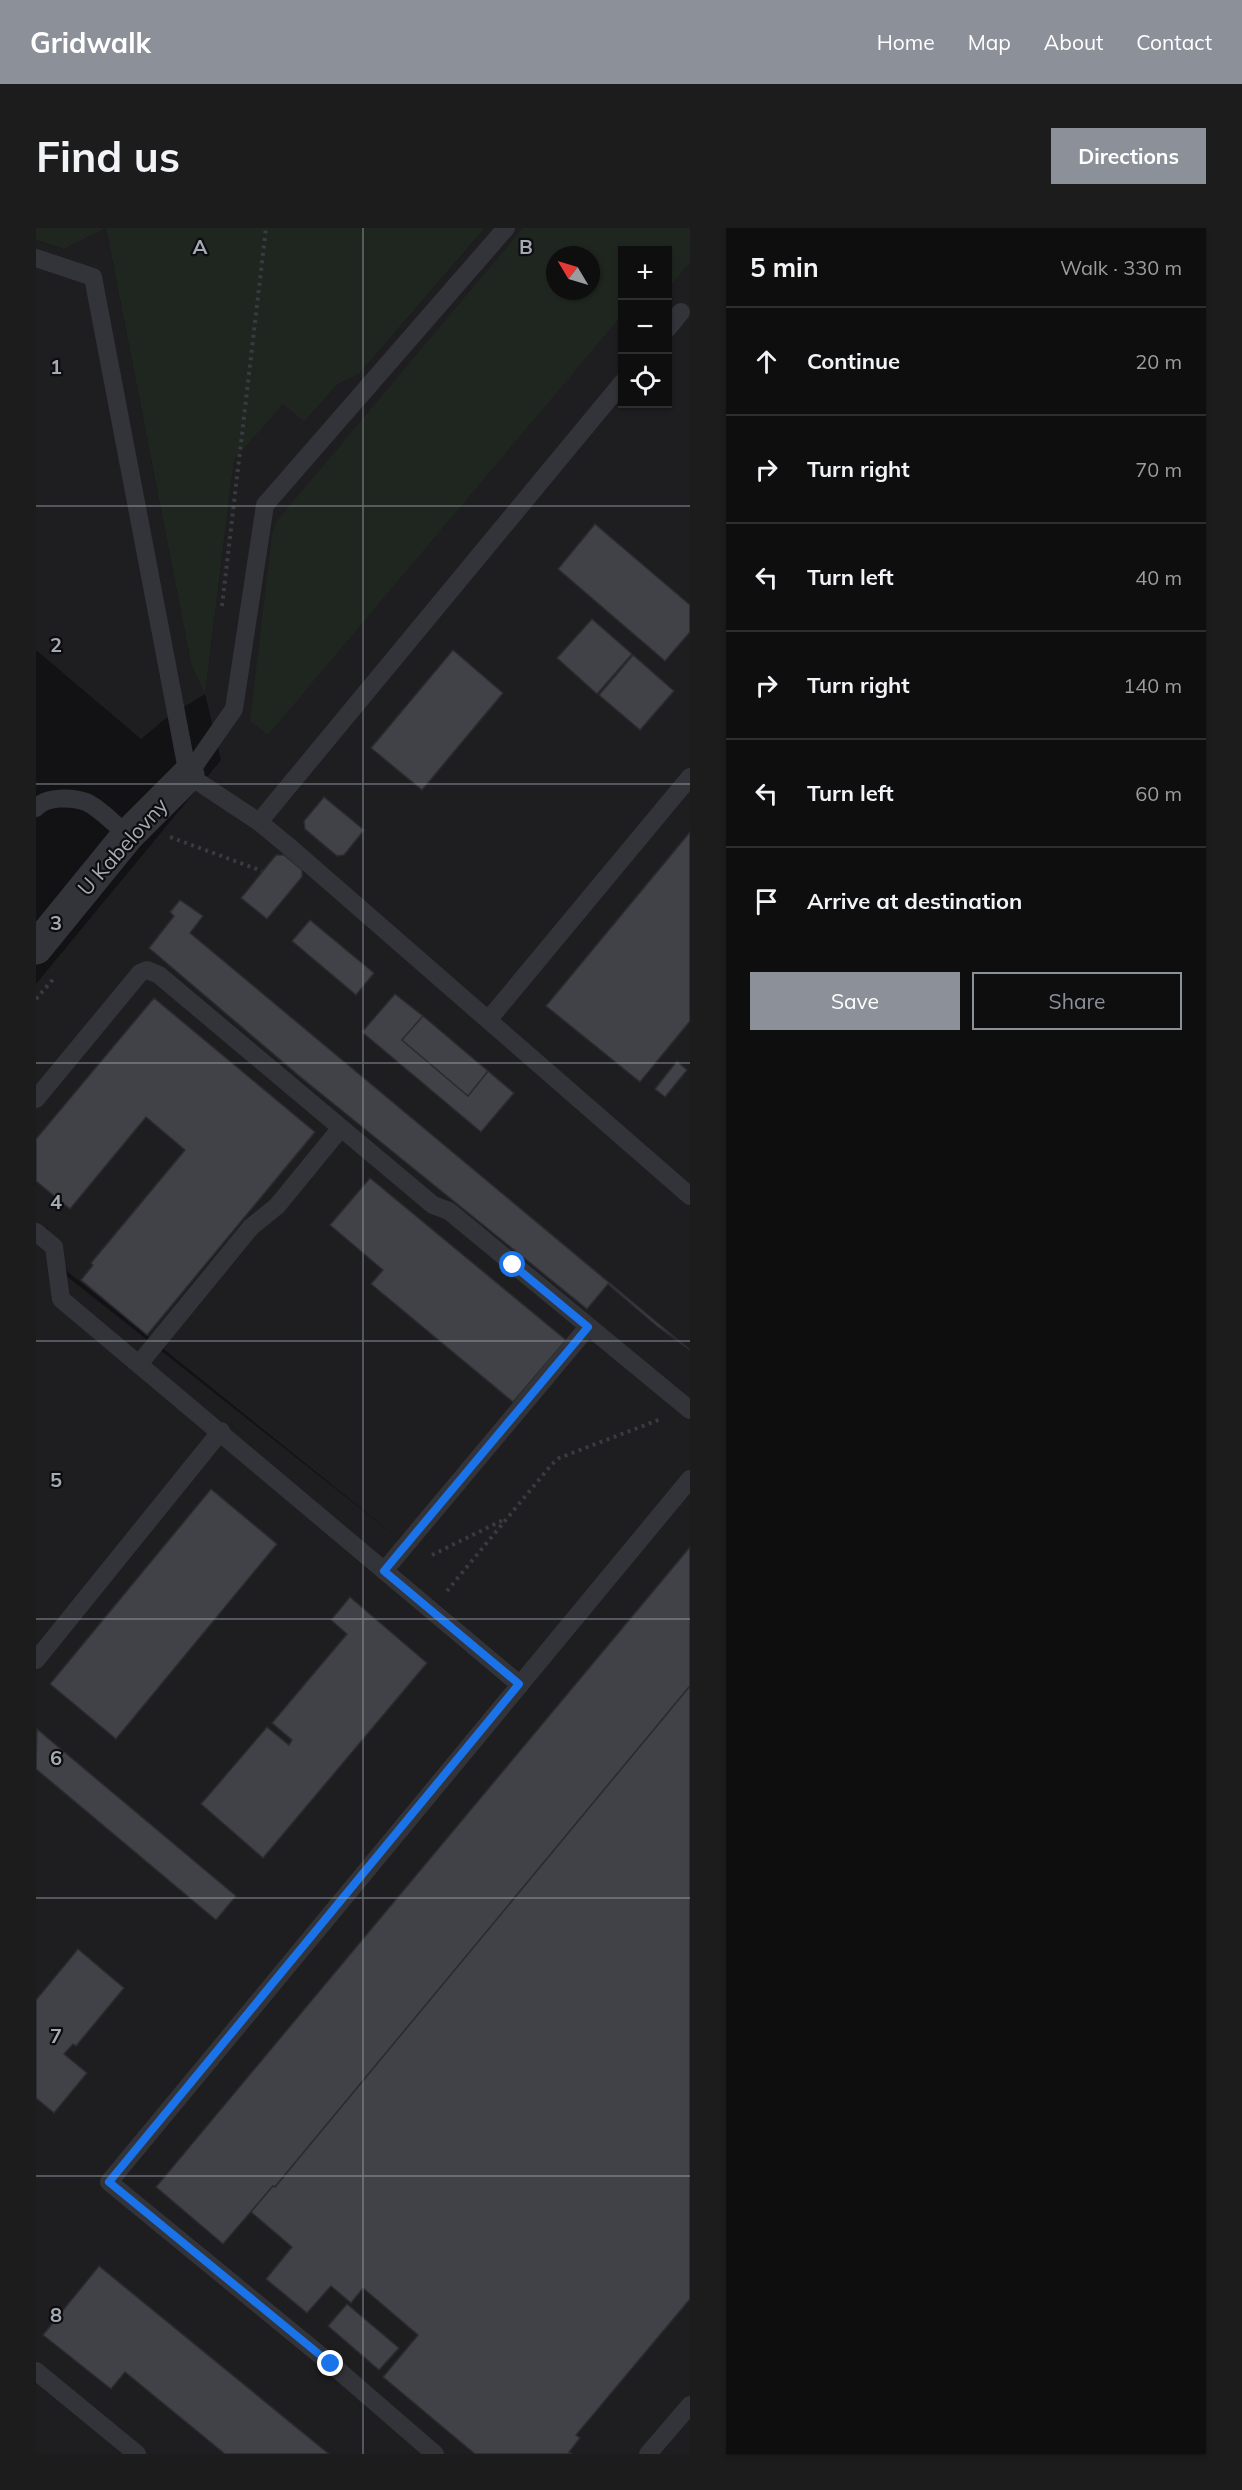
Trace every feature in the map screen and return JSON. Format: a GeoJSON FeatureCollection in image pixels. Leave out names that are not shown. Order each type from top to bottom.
{"type":"FeatureCollection","features":[{"type":"Feature","properties":{"kind":"street","name":"U Kabelovny"},"geometry":{"type":"LineString","coordinates":[[40,935],[128,835],[188,775]]}},
{"type":"Feature","properties":{"kind":"lane"},"geometry":{"type":"LineString","coordinates":[[188,775],[234,709],[265,505],[506,228]]}},
{"type":"Feature","properties":{"kind":"lane"},"geometry":{"type":"LineString","coordinates":[[36,258],[93,277],[188,775],[259,822],[489,1019],[690,1196]]}},
{"type":"Feature","properties":{"kind":"lane"},"geometry":{"type":"LineString","coordinates":[[672,323],[681,312]]}},
{"type":"Feature","properties":{"kind":"lane"},"geometry":{"type":"LineString","coordinates":[[259,822],[618,388]]}},
{"type":"Feature","properties":{"kind":"lane"},"geometry":{"type":"LineString","coordinates":[[489,1019],[690,777]]}},
{"type":"Feature","properties":{"kind":"lane"},"geometry":{"type":"LineString","coordinates":[[36,808],[42,802],[58,799],[87,802],[128,835]]}},
{"type":"Feature","properties":{"kind":"lane"},"geometry":{"type":"LineString","coordinates":[[36,1099],[140,973],[147,970],[159,975],[340,1129],[433,1205],[450,1211],[687,1407]]}},
{"type":"Feature","properties":{"kind":"lane"},"geometry":{"type":"LineString","coordinates":[[139,1364],[251,1227],[277,1206],[340,1129]]}},
{"type":"Feature","properties":{"kind":"lane"},"geometry":{"type":"LineString","coordinates":[[36,1232],[54,1247],[61,1299],[221,1431],[519,1684]]}},
{"type":"Feature","properties":{"kind":"lane"},"geometry":{"type":"LineString","coordinates":[[384,1571],[588,1327]]}},
{"type":"Feature","properties":{"kind":"lane"},"geometry":{"type":"LineString","coordinates":[[36,1660],[221,1431]]}},
{"type":"Feature","properties":{"kind":"lane"},"geometry":{"type":"LineString","coordinates":[[435,2454],[331,2364],[109,2182],[690,1479]]}},
{"type":"Feature","properties":{"kind":"lane"},"geometry":{"type":"LineString","coordinates":[[36,2371],[137,2454]]}},
{"type":"Feature","properties":{"kind":"lane"},"geometry":{"type":"LineString","coordinates":[[648,2454],[690,2405]]}},
{"type":"Feature","properties":{"kind":"path"},"geometry":{"type":"LineString","coordinates":[[220,618],[266,228]]}},
{"type":"Feature","properties":{"kind":"path"},"geometry":{"type":"LineString","coordinates":[[163,846],[170,837],[262,871]]}},
{"type":"Feature","properties":{"kind":"path"},"geometry":{"type":"LineString","coordinates":[[36,999],[58,972]]}},
{"type":"Feature","properties":{"kind":"path"},"geometry":{"type":"LineString","coordinates":[[446,1593],[559,1458],[568,1452],[687,1407]]}},
{"type":"Feature","properties":{"kind":"shaded area"},"geometry":{"type":"Polygon","coordinates":[[[36,228],[106,228],[64,249],[36,240],[36,228]]]}},
{"type":"Feature","properties":{"kind":"shaded area"},"geometry":{"type":"Polygon","coordinates":[[[106,228],[191,664],[205,693],[234,460],[283,403],[304,422],[338,384],[359,374],[485,228],[690,228],[690,2454],[36,2454],[36,984],[221,760],[205,694],[165,719],[141,739],[36,650],[36,240],[64,249],[106,228]],[[46,1226],[64,1274],[403,1542],[68,1272],[46,1226]]]}},
{"type":"Feature","properties":{"kind":"shaded area"},"geometry":{"type":"Polygon","coordinates":[[[106,228],[485,228],[359,374],[338,384],[304,422],[283,404],[234,460],[205,694],[191,664],[106,228]]]}},
{"type":"Feature","properties":{"kind":"shaded area"},"geometry":{"type":"Polygon","coordinates":[[[523,228],[690,228],[690,262],[672,283],[672,246],[618,246],[618,320],[268,735],[250,721],[272,535],[276,522],[523,228]]]}},
{"type":"Feature","properties":{"kind":"building"},"geometry":{"type":"Polygon","coordinates":[[[595,524],[690,605],[690,632],[665,661],[558,569],[595,524]]]}},
{"type":"Feature","properties":{"kind":"building"},"geometry":{"type":"Polygon","coordinates":[[[592,619],[632,654],[597,694],[557,658],[592,619]]]}},
{"type":"Feature","properties":{"kind":"building"},"geometry":{"type":"Polygon","coordinates":[[[453,650],[503,693],[422,790],[371,748],[453,650]]]}},
{"type":"Feature","properties":{"kind":"building"},"geometry":{"type":"Polygon","coordinates":[[[633,655],[674,691],[640,730],[599,695],[633,655]]]}},
{"type":"Feature","properties":{"kind":"building"},"geometry":{"type":"Polygon","coordinates":[[[324,797],[364,830],[344,855],[337,856],[305,829],[304,821],[324,797]]]}},
{"type":"Feature","properties":{"kind":"building"},"geometry":{"type":"Polygon","coordinates":[[[690,832],[690,1021],[640,1082],[546,1006],[690,832]]]}},
{"type":"Feature","properties":{"kind":"building"},"geometry":{"type":"Polygon","coordinates":[[[276,855],[284,855],[302,870],[302,877],[267,919],[241,898],[276,855]]]}},
{"type":"Feature","properties":{"kind":"building"},"geometry":{"type":"Polygon","coordinates":[[[180,900],[203,916],[190,933],[690,1350],[657,1326],[608,1284],[587,1309],[298,1075],[149,948],[174,916],[170,912],[180,900]]]}},
{"type":"Feature","properties":{"kind":"building"},"geometry":{"type":"Polygon","coordinates":[[[310,920],[374,973],[356,995],[292,941],[310,920]]]}},
{"type":"Feature","properties":{"kind":"building"},"geometry":{"type":"Polygon","coordinates":[[[395,994],[423,1016],[402,1040],[468,1096],[488,1071],[514,1093],[481,1132],[362,1032],[395,994]]]}},
{"type":"Feature","properties":{"kind":"building"},"geometry":{"type":"Polygon","coordinates":[[[154,998],[315,1132],[147,1335],[81,1280],[93,1265],[91,1263],[185,1150],[146,1117],[70,1209],[36,1181],[36,1139],[154,998]]]}},
{"type":"Feature","properties":{"kind":"building"},"geometry":{"type":"Polygon","coordinates":[[[423,1016],[488,1071],[468,1096],[402,1040],[423,1016]]]}},
{"type":"Feature","properties":{"kind":"building"},"geometry":{"type":"Polygon","coordinates":[[[677,1061],[687,1070],[665,1097],[655,1089],[677,1061]]]}},
{"type":"Feature","properties":{"kind":"building"},"geometry":{"type":"Polygon","coordinates":[[[370,1178],[566,1340],[513,1402],[371,1284],[383,1270],[330,1225],[370,1178]]]}},
{"type":"Feature","properties":{"kind":"building"},"geometry":{"type":"Polygon","coordinates":[[[211,1489],[277,1544],[116,1739],[50,1684],[211,1489]]]}},
{"type":"Feature","properties":{"kind":"building"},"geometry":{"type":"Polygon","coordinates":[[[690,1547],[690,1686],[275,2187],[273,2186],[223,2244],[156,2187],[690,1547]]]}},
{"type":"Feature","properties":{"kind":"building"},"geometry":{"type":"Polygon","coordinates":[[[350,1597],[427,1663],[263,1858],[201,1804],[267,1727],[289,1745],[292,1740],[272,1723],[347,1634],[331,1620],[350,1597]]]}},
{"type":"Feature","properties":{"kind":"building"},"geometry":{"type":"Polygon","coordinates":[[[690,1686],[690,2299],[576,2435],[580,2438],[569,2452],[572,2454],[475,2454],[383,2377],[418,2335],[363,2288],[351,2303],[331,2286],[307,2313],[266,2279],[292,2247],[251,2212],[273,2186],[275,2187],[690,1686]]]}},
{"type":"Feature","properties":{"kind":"building"},"geometry":{"type":"Polygon","coordinates":[[[37,1729],[236,1896],[216,1920],[36,1769],[37,1729]]]}},
{"type":"Feature","properties":{"kind":"building"},"geometry":{"type":"Polygon","coordinates":[[[78,1949],[124,1988],[76,2046],[73,2044],[64,2054],[87,2073],[54,2113],[36,2098],[36,2000],[78,1949]]]}},
{"type":"Feature","properties":{"kind":"building"},"geometry":{"type":"Polygon","coordinates":[[[99,2266],[329,2454],[225,2454],[125,2372],[111,2389],[43,2335],[99,2266]]]}},
{"type":"Feature","properties":{"kind":"building"},"geometry":{"type":"Polygon","coordinates":[[[347,2304],[399,2348],[379,2370],[328,2326],[347,2304]]]}},
{"type":"Feature","properties":{"kind":"route"},"geometry":{"type":"LineString","coordinates":[[331,2364],[109,2182],[519,1684],[384,1571],[588,1327],[513,1265]]}}]}
